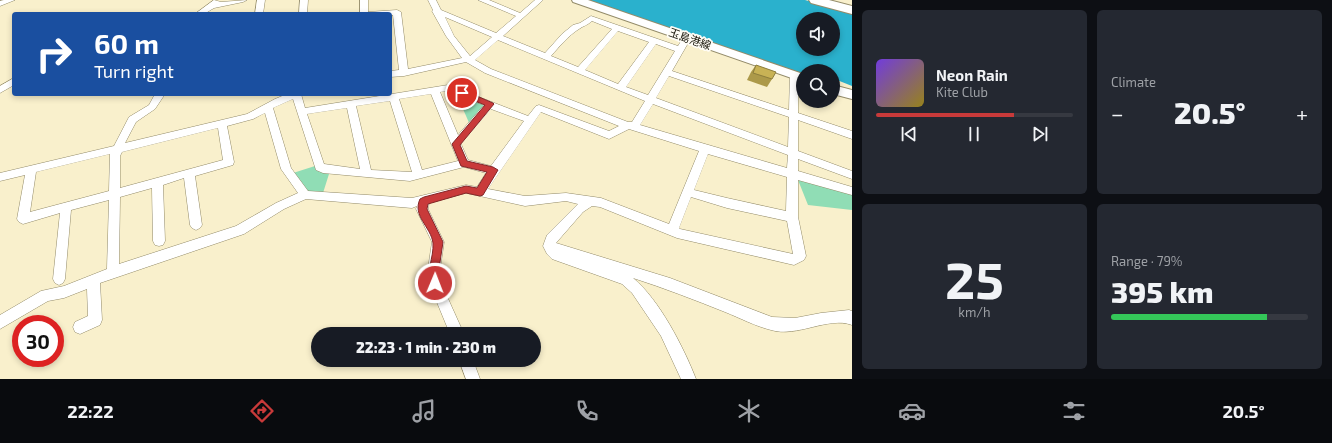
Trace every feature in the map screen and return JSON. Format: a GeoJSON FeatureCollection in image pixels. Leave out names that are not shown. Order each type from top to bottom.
{"type":"FeatureCollection","features":[{"type":"Feature","properties":{"kind":"main road","name":"玉島港線"},"geometry":{"type":"LineString","coordinates":[[577,0],[796,76]]}},
{"type":"Feature","properties":{"kind":"main road"},"geometry":{"type":"LineString","coordinates":[[815,0],[852,10]]}},
{"type":"Feature","properties":{"kind":"main road"},"geometry":{"type":"LineString","coordinates":[[840,91],[852,95]]}},
{"type":"Feature","properties":{"kind":"street"},"geometry":{"type":"LineString","coordinates":[[0,4],[11,0]]}},
{"type":"Feature","properties":{"kind":"street"},"geometry":{"type":"LineString","coordinates":[[202,12],[219,0]]}},
{"type":"Feature","properties":{"kind":"street"},"geometry":{"type":"LineString","coordinates":[[210,6],[243,0]]}},
{"type":"Feature","properties":{"kind":"street"},"geometry":{"type":"LineString","coordinates":[[259,12],[261,0]]}},
{"type":"Feature","properties":{"kind":"street"},"geometry":{"type":"LineString","coordinates":[[303,12],[304,0]]}},
{"type":"Feature","properties":{"kind":"street"},"geometry":{"type":"LineString","coordinates":[[364,0],[365,12]]}},
{"type":"Feature","properties":{"kind":"street"},"geometry":{"type":"LineString","coordinates":[[432,0],[436,11],[450,36],[468,60],[488,71],[606,118],[704,149],[852,191]]}},
{"type":"Feature","properties":{"kind":"street"},"geometry":{"type":"LineString","coordinates":[[482,0],[522,16]]}},
{"type":"Feature","properties":{"kind":"street"},"geometry":{"type":"LineString","coordinates":[[392,74],[468,60],[480,53],[539,0]]}},
{"type":"Feature","properties":{"kind":"street"},"geometry":{"type":"LineString","coordinates":[[436,11],[620,88],[852,175]]}},
{"type":"Feature","properties":{"kind":"street"},"geometry":{"type":"LineString","coordinates":[[392,12],[397,12],[404,72]]}},
{"type":"Feature","properties":{"kind":"street"},"geometry":{"type":"LineString","coordinates":[[546,57],[565,36],[576,27],[583,25],[592,18],[680,50]]}},
{"type":"Feature","properties":{"kind":"street"},"geometry":{"type":"LineString","coordinates":[[579,71],[617,28]]}},
{"type":"Feature","properties":{"kind":"street"},"geometry":{"type":"LineString","coordinates":[[480,192],[493,170],[539,108],[609,135],[631,126],[687,38]]}},
{"type":"Feature","properties":{"kind":"street"},"geometry":{"type":"LineString","coordinates":[[620,88],[654,41]]}},
{"type":"Feature","properties":{"kind":"street"},"geometry":{"type":"LineString","coordinates":[[666,72],[852,136]]}},
{"type":"Feature","properties":{"kind":"street"},"geometry":{"type":"LineString","coordinates":[[0,90],[12,82]]}},
{"type":"Feature","properties":{"kind":"street"},"geometry":{"type":"LineString","coordinates":[[302,112],[448,88],[530,120]]}},
{"type":"Feature","properties":{"kind":"street"},"geometry":{"type":"LineString","coordinates":[[434,90],[464,163]]}},
{"type":"Feature","properties":{"kind":"street"},"geometry":{"type":"LineString","coordinates":[[0,322],[46,295],[64,292],[113,272],[240,230],[280,206],[305,194],[412,203],[466,189],[525,201],[566,197],[601,203],[677,233],[794,260],[800,256],[792,217],[793,115],[796,92]]}},
{"type":"Feature","properties":{"kind":"street"},"geometry":{"type":"LineString","coordinates":[[113,272],[115,156],[117,149],[134,117],[152,108],[159,96]]}},
{"type":"Feature","properties":{"kind":"street"},"geometry":{"type":"LineString","coordinates":[[0,176],[250,117],[278,101],[291,96]]}},
{"type":"Feature","properties":{"kind":"street"},"geometry":{"type":"LineString","coordinates":[[297,96],[320,167],[327,170],[410,177],[464,163],[493,170]]}},
{"type":"Feature","properties":{"kind":"street"},"geometry":{"type":"LineString","coordinates":[[394,97],[418,175]]}},
{"type":"Feature","properties":{"kind":"street"},"geometry":{"type":"LineString","coordinates":[[351,104],[366,173]]}},
{"type":"Feature","properties":{"kind":"street"},"geometry":{"type":"LineString","coordinates":[[456,144],[490,104]]}},
{"type":"Feature","properties":{"kind":"street"},"geometry":{"type":"LineString","coordinates":[[268,108],[286,169],[305,194]]}},
{"type":"Feature","properties":{"kind":"street"},"geometry":{"type":"LineString","coordinates":[[31,169],[24,218],[229,162],[222,124]]}},
{"type":"Feature","properties":{"kind":"street"},"geometry":{"type":"LineString","coordinates":[[672,230],[704,149]]}},
{"type":"Feature","properties":{"kind":"street"},"geometry":{"type":"LineString","coordinates":[[189,173],[196,225]]}},
{"type":"Feature","properties":{"kind":"street"},"geometry":{"type":"LineString","coordinates":[[157,182],[159,241]]}},
{"type":"Feature","properties":{"kind":"street"},"geometry":{"type":"LineString","coordinates":[[687,192],[727,203],[792,217]]}},
{"type":"Feature","properties":{"kind":"street"},"geometry":{"type":"LineString","coordinates":[[424,201],[422,209],[438,242],[434,269],[435,283],[453,327]]}},
{"type":"Feature","properties":{"kind":"street"},"geometry":{"type":"LineString","coordinates":[[590,201],[579,209],[551,239],[549,246],[551,252],[626,280],[637,289],[666,331],[689,379]]}},
{"type":"Feature","properties":{"kind":"street"},"geometry":{"type":"LineString","coordinates":[[59,279],[66,207]]}},
{"type":"Feature","properties":{"kind":"street"},"geometry":{"type":"LineString","coordinates":[[549,246],[670,284],[772,324],[795,325],[822,319],[849,316],[852,319]]}},
{"type":"Feature","properties":{"kind":"street"},"geometry":{"type":"LineString","coordinates":[[80,327],[95,320],[93,280]]}},
{"type":"Feature","properties":{"kind":"street"},"geometry":{"type":"LineString","coordinates":[[469,367],[473,379]]}},
{"type":"Feature","properties":{"kind":"green space"},"geometry":{"type":"Polygon","coordinates":[[[456,93],[484,104],[485,107],[470,125],[456,93]]]}},
{"type":"Feature","properties":{"kind":"green space"},"geometry":{"type":"Polygon","coordinates":[[[315,166],[329,174],[323,193],[306,192],[293,173],[315,166]]]}},
{"type":"Feature","properties":{"kind":"green space"},"geometry":{"type":"Polygon","coordinates":[[[798,180],[852,193],[852,210],[808,205],[798,180]]]}},
{"type":"Feature","properties":{"kind":"water"},"geometry":{"type":"Polygon","coordinates":[[[585,0],[805,0],[852,13],[852,86],[840,81],[840,64],[796,64],[796,73],[585,0]]]}},
{"type":"Feature","properties":{"kind":"building"},"geometry":{"type":"Polygon","coordinates":[[[756,65],[776,72],[772,79],[753,73],[756,65]]]}},
{"type":"Feature","properties":{"kind":"route"},"geometry":{"type":"LineString","coordinates":[[435,283],[434,269],[438,242],[422,209],[424,201],[466,189],[480,192],[493,170],[464,163],[456,144],[490,104],[462,93]]}}]}
